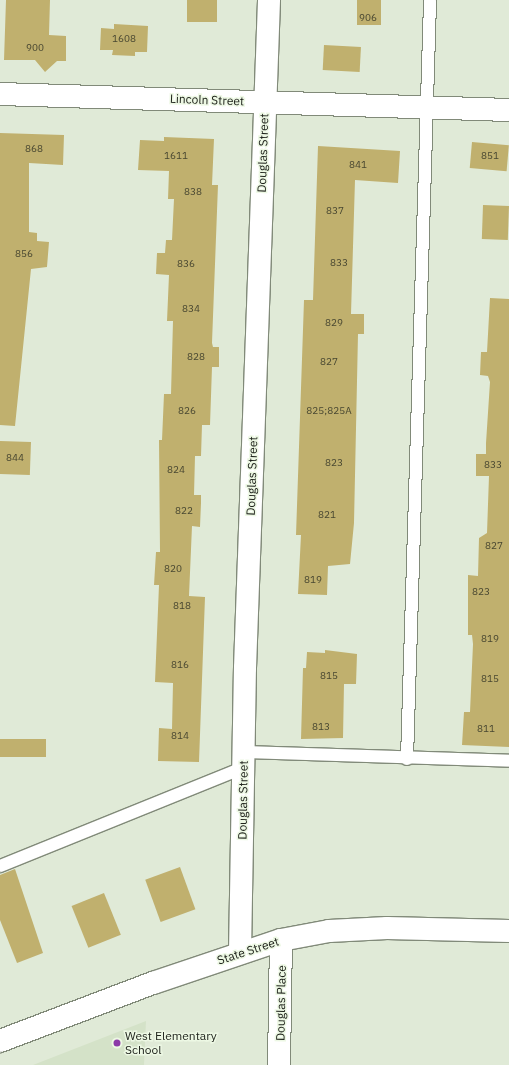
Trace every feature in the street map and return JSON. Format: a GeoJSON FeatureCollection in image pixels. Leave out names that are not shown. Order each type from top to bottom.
{"type":"FeatureCollection","features":[{"type":"Feature","properties":{"kind":"street","name":"Douglas Street"},"geometry":{"type":"LineString","coordinates":[[240,953],[243,760],[269,0]]}},
{"type":"Feature","properties":{"kind":"street","name":"Lincoln Street"},"geometry":{"type":"LineString","coordinates":[[0,94],[509,110]]}},
{"type":"Feature","properties":{"kind":"street","name":"State Street"},"geometry":{"type":"LineString","coordinates":[[0,1042],[240,953],[280,940],[329,931],[386,928],[509,931]]}},
{"type":"Feature","properties":{"kind":"street","name":"Douglas Place"},"geometry":{"type":"LineString","coordinates":[[279,1065],[280,940]]}},
{"type":"Feature","properties":{"kind":"lane"},"geometry":{"type":"LineString","coordinates":[[407,759],[430,0]]}},
{"type":"Feature","properties":{"kind":"lane"},"geometry":{"type":"LineString","coordinates":[[0,866],[243,760],[407,759],[509,761]]}},
{"type":"Feature","properties":{"kind":"shaded area","name":"West Elementary School"},"geometry":{"type":"Polygon","coordinates":[[[146,1021],[144,1065],[33,1065],[146,1021]]]}},
{"type":"Feature","properties":{"kind":"building"},"geometry":{"type":"Polygon","coordinates":[[[6,0],[50,0],[49,35],[66,36],[66,61],[57,61],[45,72],[35,60],[4,60],[6,0]]]}},
{"type":"Feature","properties":{"kind":"building"},"geometry":{"type":"Polygon","coordinates":[[[187,0],[217,0],[217,22],[187,22],[187,0]]]}},
{"type":"Feature","properties":{"kind":"building"},"geometry":{"type":"Polygon","coordinates":[[[357,0],[381,0],[381,25],[357,25],[357,0]]]}},
{"type":"Feature","properties":{"kind":"building"},"geometry":{"type":"Polygon","coordinates":[[[114,24],[148,26],[147,52],[135,52],[135,56],[112,55],[113,50],[100,50],[101,28],[114,29],[114,24]]]}},
{"type":"Feature","properties":{"kind":"building"},"geometry":{"type":"Polygon","coordinates":[[[324,45],[361,47],[360,72],[323,70],[324,45]]]}},
{"type":"Feature","properties":{"kind":"building"},"geometry":{"type":"Polygon","coordinates":[[[0,133],[64,135],[63,165],[29,163],[29,232],[37,233],[37,241],[49,242],[47,267],[31,269],[15,426],[0,425],[0,133]]]}},
{"type":"Feature","properties":{"kind":"building"},"geometry":{"type":"Polygon","coordinates":[[[164,137],[214,139],[212,185],[218,185],[212,343],[213,347],[219,347],[219,367],[212,367],[210,425],[202,425],[201,456],[195,456],[194,495],[201,495],[200,527],[192,526],[189,596],[205,597],[199,762],[158,761],[159,728],[172,729],[173,683],[155,682],[159,585],[154,585],[156,552],[160,552],[159,440],[162,440],[164,394],[171,394],[173,321],[167,321],[169,275],[156,274],[157,253],[165,253],[166,240],[172,240],[174,199],[168,199],[169,171],[138,170],[140,140],[164,141],[164,137]]]}},
{"type":"Feature","properties":{"kind":"building"},"geometry":{"type":"Polygon","coordinates":[[[472,142],[509,145],[507,171],[470,168],[472,142]]]}},
{"type":"Feature","properties":{"kind":"building"},"geometry":{"type":"Polygon","coordinates":[[[318,146],[400,151],[398,183],[355,180],[351,314],[364,314],[364,334],[358,334],[354,523],[350,564],[328,566],[327,595],[298,594],[301,535],[296,535],[304,300],[313,300],[318,146]]]}},
{"type":"Feature","properties":{"kind":"building"},"geometry":{"type":"Polygon","coordinates":[[[483,205],[509,206],[508,240],[482,239],[483,205]]]}},
{"type":"Feature","properties":{"kind":"building"},"geometry":{"type":"Polygon","coordinates":[[[490,298],[509,299],[509,747],[462,745],[464,712],[470,712],[473,644],[472,635],[468,635],[468,575],[478,576],[479,538],[487,533],[489,476],[476,476],[476,454],[486,454],[490,382],[488,376],[480,375],[481,352],[487,352],[490,298]]]}},
{"type":"Feature","properties":{"kind":"building"},"geometry":{"type":"Polygon","coordinates":[[[0,441],[31,442],[30,475],[0,474],[0,441]]]}},
{"type":"Feature","properties":{"kind":"building"},"geometry":{"type":"Polygon","coordinates":[[[325,650],[357,654],[356,684],[344,684],[343,738],[301,739],[303,668],[306,668],[307,652],[325,653],[325,650]]]}},
{"type":"Feature","properties":{"kind":"building"},"geometry":{"type":"Polygon","coordinates":[[[0,739],[46,739],[46,757],[0,757],[0,739]]]}},
{"type":"Feature","properties":{"kind":"building"},"geometry":{"type":"Polygon","coordinates":[[[180,867],[195,909],[161,922],[145,880],[180,867]]]}},
{"type":"Feature","properties":{"kind":"building"},"geometry":{"type":"Polygon","coordinates":[[[15,869],[43,953],[17,963],[0,920],[0,875],[15,869]]]}},
{"type":"Feature","properties":{"kind":"building"},"geometry":{"type":"Polygon","coordinates":[[[104,893],[121,935],[88,948],[72,906],[104,893]]]}},
{"type":"Feature","properties":{"kind":"place","name":"West Elementary School"},"geometry":{"type":"Point","coordinates":[117,1043]}}]}
